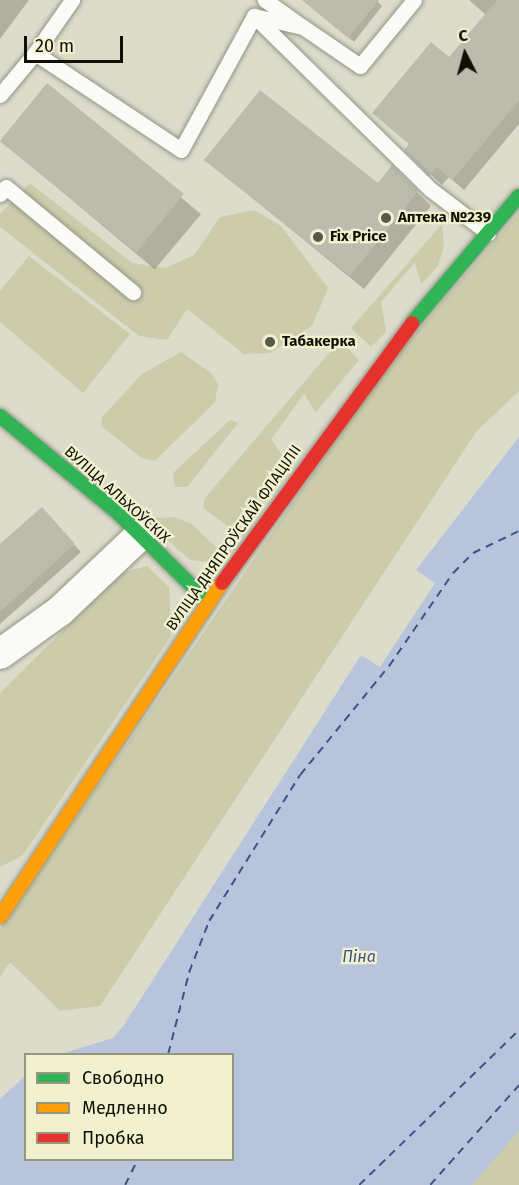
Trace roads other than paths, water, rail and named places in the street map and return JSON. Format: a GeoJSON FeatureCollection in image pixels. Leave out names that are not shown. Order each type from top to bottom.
{"type":"FeatureCollection","features":[{"type":"Feature","properties":{"kind":"street","name":"ВУЛІЦА ДНЯПРОЎСКАЙ ФЛАЦІЛІІ"},"geometry":{"type":"LineString","coordinates":[[0,916],[208,602],[379,363],[519,196]]}},
{"type":"Feature","properties":{"kind":"street","name":"ВУЛІЦА АЛЬХОЎСКІХ"},"geometry":{"type":"LineString","coordinates":[[0,416],[140,535],[208,602]]}},
{"type":"Feature","properties":{"kind":"street"},"geometry":{"type":"LineString","coordinates":[[0,654],[60,610],[140,535]]}},
{"type":"Feature","properties":{"kind":"lane"},"geometry":{"type":"LineString","coordinates":[[0,95],[35,53],[72,0]]}},
{"type":"Feature","properties":{"kind":"lane"},"geometry":{"type":"LineString","coordinates":[[265,0],[360,66],[414,0]]}},
{"type":"Feature","properties":{"kind":"lane"},"geometry":{"type":"LineString","coordinates":[[35,53],[181,150],[254,16]]}},
{"type":"Feature","properties":{"kind":"lane"},"geometry":{"type":"LineString","coordinates":[[254,16],[303,27]]}},
{"type":"Feature","properties":{"kind":"lane"},"geometry":{"type":"LineString","coordinates":[[254,16],[430,189],[453,201],[488,233]]}},
{"type":"Feature","properties":{"kind":"lane"},"geometry":{"type":"LineString","coordinates":[[2,187],[133,292]]}},
{"type":"Feature","properties":{"kind":"water","name":"Піна"},"geometry":{"type":"Polygon","coordinates":[[[519,437],[519,1131],[472,1185],[0,1185],[0,1099],[24,1077],[24,1161],[234,1161],[234,1053],[64,1053],[113,1038],[124,1025],[361,655],[380,667],[435,583],[416,570],[519,437]]]}},
{"type":"Feature","properties":{"kind":"place","name":"Аптека №239"},"geometry":{"type":"Point","coordinates":[386,218]}},
{"type":"Feature","properties":{"kind":"place","name":"Fix Price"},"geometry":{"type":"Point","coordinates":[318,237]}},
{"type":"Feature","properties":{"kind":"place","name":"Табакерка"},"geometry":{"type":"Point","coordinates":[270,342]}}]}
